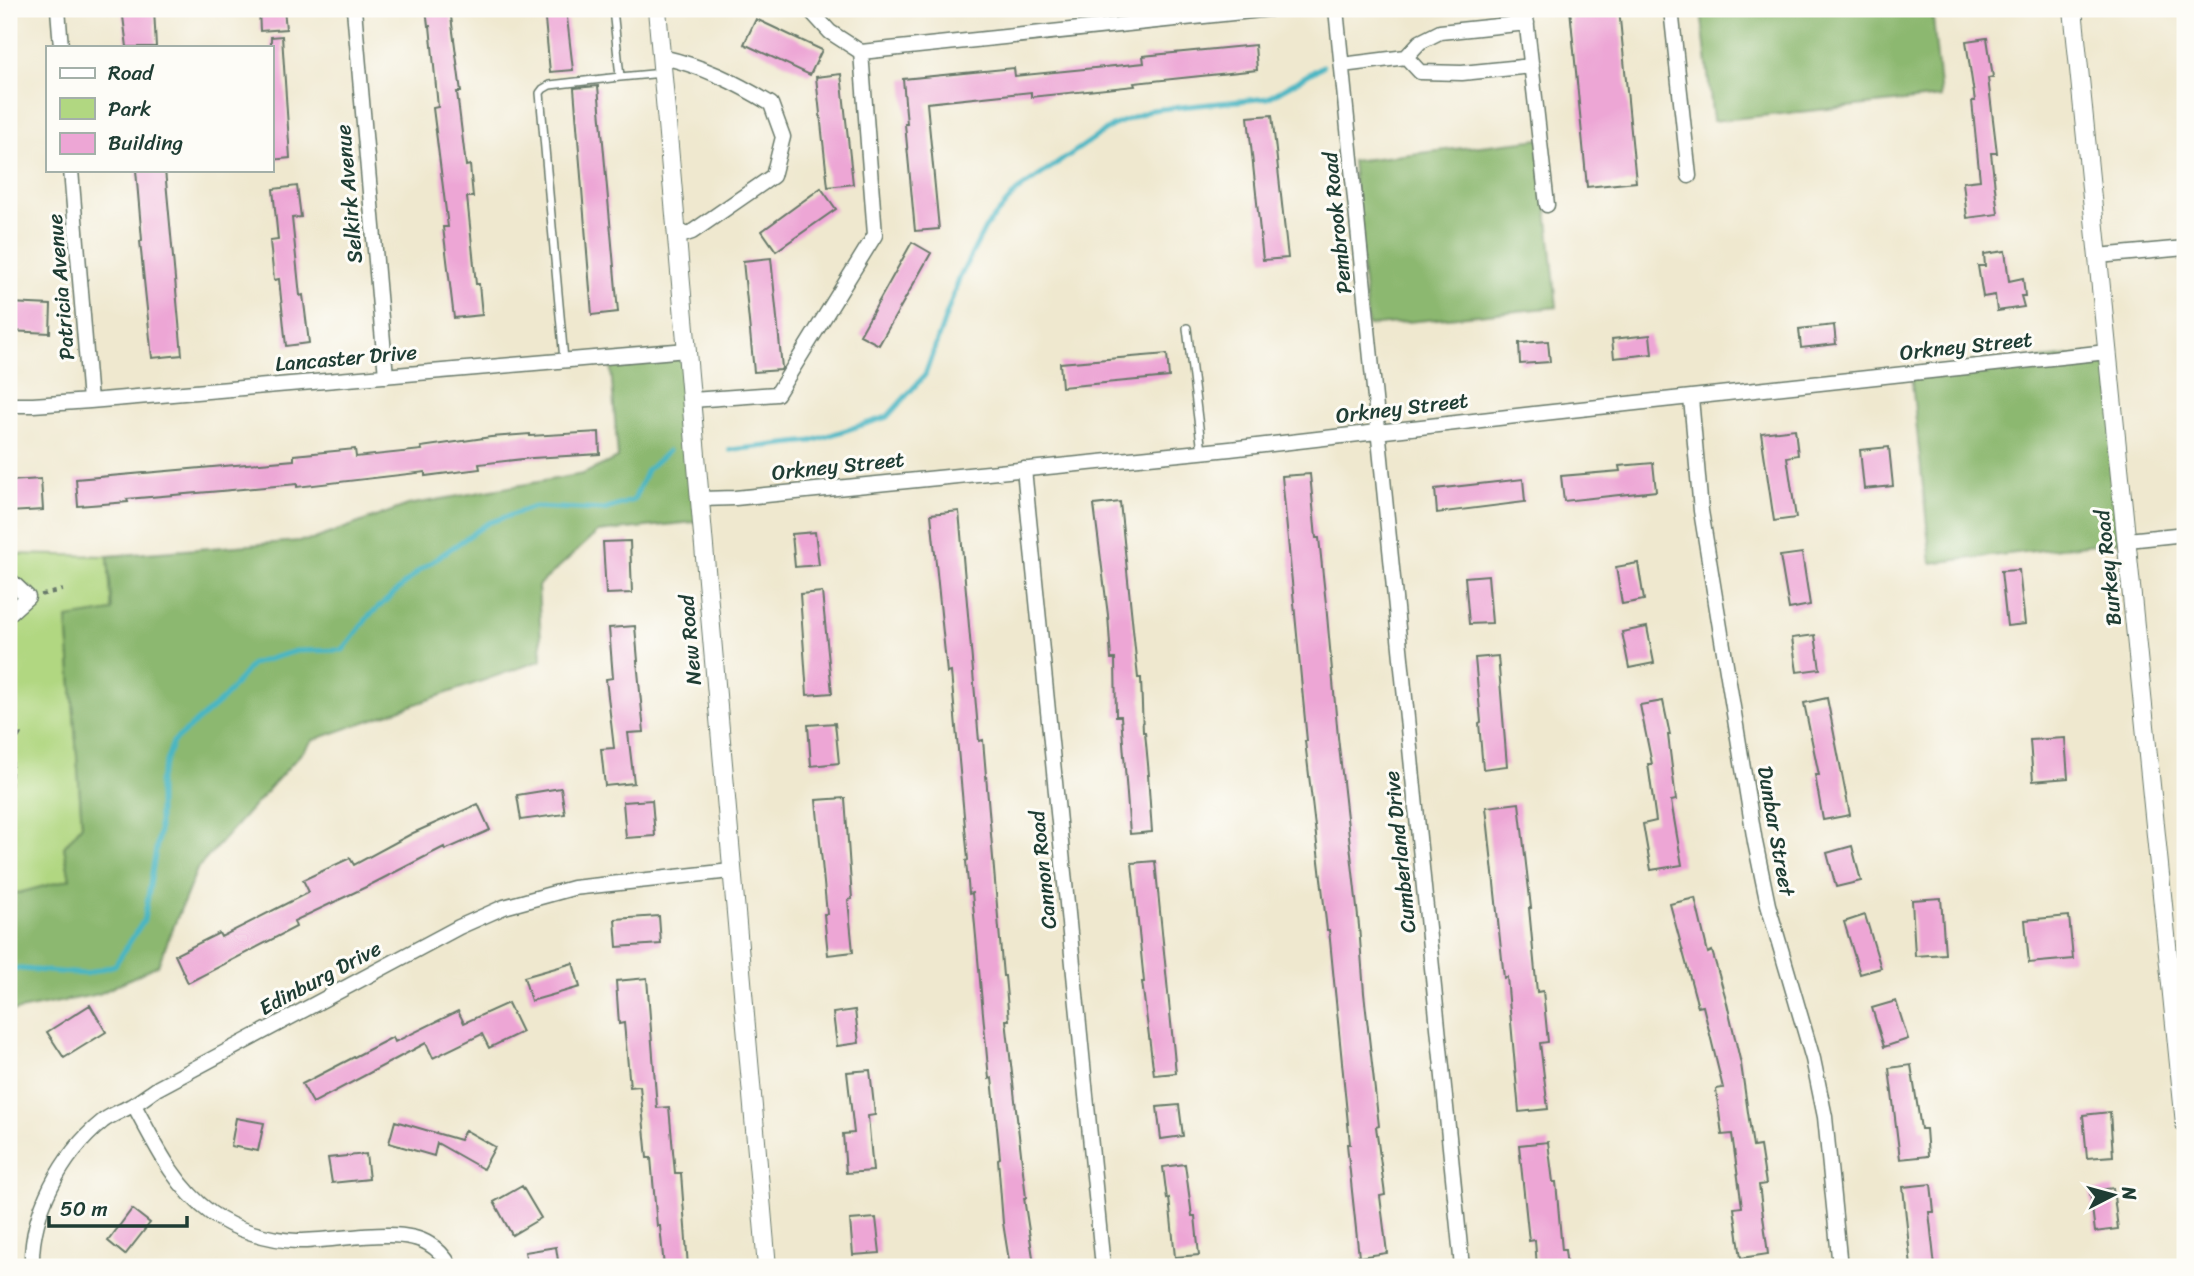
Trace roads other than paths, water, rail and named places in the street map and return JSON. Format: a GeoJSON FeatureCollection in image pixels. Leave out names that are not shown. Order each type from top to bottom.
{"type":"FeatureCollection","features":[{"type":"Feature","properties":{"kind":"street"},"geometry":{"type":"LineString","coordinates":[[58,9],[61,46]]}},
{"type":"Feature","properties":{"kind":"street","name":"Selkirk Avenue"},"geometry":{"type":"LineString","coordinates":[[354,9],[386,376]]}},
{"type":"Feature","properties":{"kind":"street","name":"New Road"},"geometry":{"type":"LineString","coordinates":[[657,9],[766,1267]]}},
{"type":"Feature","properties":{"kind":"street"},"geometry":{"type":"LineString","coordinates":[[809,9],[830,32],[861,52],[1271,9]]}},
{"type":"Feature","properties":{"kind":"street","name":"Pembrook Road"},"geometry":{"type":"LineString","coordinates":[[1336,9],[1379,432]]}},
{"type":"Feature","properties":{"kind":"street"},"geometry":{"type":"LineString","coordinates":[[1671,9],[1689,176]]}},
{"type":"Feature","properties":{"kind":"street","name":"Burkey Road"},"geometry":{"type":"LineString","coordinates":[[2073,9],[2183,1074],[2185,1124]]}},
{"type":"Feature","properties":{"kind":"street"},"geometry":{"type":"LineString","coordinates":[[1342,65],[1406,57],[1420,42],[1440,32],[1526,16],[1547,205]]}},
{"type":"Feature","properties":{"kind":"street"},"geometry":{"type":"LineString","coordinates":[[692,400],[777,394],[875,235],[861,52]]}},
{"type":"Feature","properties":{"kind":"street"},"geometry":{"type":"LineString","coordinates":[[1406,57],[1420,72],[1462,73],[1532,66]]}},
{"type":"Feature","properties":{"kind":"street"},"geometry":{"type":"LineString","coordinates":[[662,65],[690,63],[739,85],[771,104],[783,137],[774,176],[692,232],[677,237]]}},
{"type":"Feature","properties":{"kind":"street","name":"Patricia Avenue"},"geometry":{"type":"LineString","coordinates":[[71,172],[90,401]]}},
{"type":"Feature","properties":{"kind":"street"},"geometry":{"type":"LineString","coordinates":[[2098,257],[2185,248]]}},
{"type":"Feature","properties":{"kind":"street","name":"Lancaster Drive"},"geometry":{"type":"LineString","coordinates":[[9,405],[90,401],[687,350]]}},
{"type":"Feature","properties":{"kind":"street","name":"Orkney Street"},"geometry":{"type":"LineString","coordinates":[[701,499],[735,498],[1202,452],[2107,352]]}},
{"type":"Feature","properties":{"kind":"street","name":"Dunbar Street"},"geometry":{"type":"LineString","coordinates":[[1691,398],[1701,511],[1755,842],[1768,905],[1813,1059],[1822,1105],[1840,1267]]}},
{"type":"Feature","properties":{"kind":"street","name":"Cumberland Drive"},"geometry":{"type":"LineString","coordinates":[[1379,432],[1462,1267]]}},
{"type":"Feature","properties":{"kind":"street","name":"Cannon Road"},"geometry":{"type":"LineString","coordinates":[[1024,469],[1103,1267]]}},
{"type":"Feature","properties":{"kind":"street"},"geometry":{"type":"LineString","coordinates":[[2128,540],[2185,534]]}},
{"type":"Feature","properties":{"kind":"street"},"geometry":{"type":"LineString","coordinates":[[9,579],[29,597],[9,614]]}},
{"type":"Feature","properties":{"kind":"street","name":"Edinburg Drive"},"geometry":{"type":"LineString","coordinates":[[32,1267],[37,1227],[44,1204],[55,1178],[68,1158],[105,1120],[134,1105],[158,1088],[458,927],[504,907],[572,888],[732,871]]}},
{"type":"Feature","properties":{"kind":"street"},"geometry":{"type":"LineString","coordinates":[[134,1105],[178,1181],[214,1215],[246,1231],[294,1241],[397,1235],[416,1238],[431,1244],[451,1267]]}},
{"type":"Feature","properties":{"kind":"lane"},"geometry":{"type":"LineString","coordinates":[[613,9],[620,77]]}},
{"type":"Feature","properties":{"kind":"lane"},"geometry":{"type":"LineString","coordinates":[[564,360],[540,93],[550,85],[620,77],[662,65]]}},
{"type":"Feature","properties":{"kind":"lane"},"geometry":{"type":"LineString","coordinates":[[1187,328],[1202,452]]}},
{"type":"Feature","properties":{"kind":"waterway"},"geometry":{"type":"LineString","coordinates":[[730,450],[812,441],[887,417],[925,375],[959,279],[985,228],[1017,191],[1112,126],[1151,110],[1268,98],[1323,66]]}},
{"type":"Feature","properties":{"kind":"waterway"},"geometry":{"type":"LineString","coordinates":[[9,968],[85,974],[115,965],[144,920],[159,832],[159,781],[173,742],[224,698],[252,664],[296,651],[343,650],[369,616],[420,570],[488,523],[534,507],[604,510],[634,500],[647,470],[668,451]]}}]}
